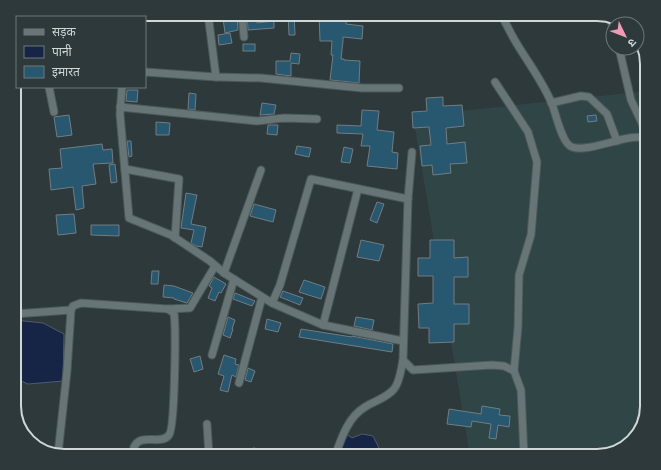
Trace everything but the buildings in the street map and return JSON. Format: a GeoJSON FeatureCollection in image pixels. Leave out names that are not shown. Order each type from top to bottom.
{"type":"FeatureCollection","features":[{"type":"Feature","properties":{"kind":"street"},"geometry":{"type":"LineString","coordinates":[[209,21],[216,78]]}},
{"type":"Feature","properties":{"kind":"street"},"geometry":{"type":"LineString","coordinates":[[243,21],[244,37]]}},
{"type":"Feature","properties":{"kind":"street"},"geometry":{"type":"LineString","coordinates":[[505,21],[516,43],[536,73],[551,103],[566,143],[570,147],[585,148],[640,138]]}},
{"type":"Feature","properties":{"kind":"street"},"geometry":{"type":"LineString","coordinates":[[621,56],[631,100],[640,117]]}},
{"type":"Feature","properties":{"kind":"street"},"geometry":{"type":"LineString","coordinates":[[146,72],[216,78],[261,78],[362,88],[399,88]]}},
{"type":"Feature","properties":{"kind":"street"},"geometry":{"type":"LineString","coordinates":[[495,82],[528,132],[537,162],[531,235],[519,276],[518,327],[514,371],[521,390],[524,449]]}},
{"type":"Feature","properties":{"kind":"street"},"geometry":{"type":"LineString","coordinates":[[49,88],[54,112]]}},
{"type":"Feature","properties":{"kind":"street"},"geometry":{"type":"LineString","coordinates":[[122,88],[120,107],[129,218],[175,238],[224,273],[272,303],[323,325],[403,341]]}},
{"type":"Feature","properties":{"kind":"street"},"geometry":{"type":"LineString","coordinates":[[551,103],[581,96],[589,97],[594,100],[607,114],[617,141]]}},
{"type":"Feature","properties":{"kind":"street"},"geometry":{"type":"LineString","coordinates":[[120,107],[257,121],[284,118],[317,119]]}},
{"type":"Feature","properties":{"kind":"street"},"geometry":{"type":"LineString","coordinates":[[337,449],[342,436],[357,414],[364,407],[390,393],[395,387],[403,360],[408,199],[412,152]]}},
{"type":"Feature","properties":{"kind":"street"},"geometry":{"type":"LineString","coordinates":[[125,169],[179,179],[175,238]]}},
{"type":"Feature","properties":{"kind":"street"},"geometry":{"type":"LineString","coordinates":[[224,273],[261,170]]}},
{"type":"Feature","properties":{"kind":"street"},"geometry":{"type":"LineString","coordinates":[[272,303],[280,285],[310,179],[408,199]]}},
{"type":"Feature","properties":{"kind":"street"},"geometry":{"type":"LineString","coordinates":[[323,325],[358,188]]}},
{"type":"Feature","properties":{"kind":"street"},"geometry":{"type":"LineString","coordinates":[[59,448],[67,371],[71,310],[73,306],[81,303],[168,309],[190,308],[215,266]]}},
{"type":"Feature","properties":{"kind":"street"},"geometry":{"type":"LineString","coordinates":[[212,355],[234,279]]}},
{"type":"Feature","properties":{"kind":"street"},"geometry":{"type":"LineString","coordinates":[[239,383],[262,297]]}},
{"type":"Feature","properties":{"kind":"street"},"geometry":{"type":"LineString","coordinates":[[134,449],[139,441],[163,439],[170,434],[175,366],[175,318],[174,313],[168,309]]}},
{"type":"Feature","properties":{"kind":"street"},"geometry":{"type":"LineString","coordinates":[[21,314],[71,310]]}},
{"type":"Feature","properties":{"kind":"street"},"geometry":{"type":"LineString","coordinates":[[403,360],[413,370],[492,365],[504,366],[514,371]]}},
{"type":"Feature","properties":{"kind":"street"},"geometry":{"type":"LineString","coordinates":[[207,424],[209,449]]}},
{"type":"Feature","properties":{"kind":"shaded area"},"geometry":{"type":"Polygon","coordinates":[[[640,92],[640,406],[638,420],[634,428],[616,445],[603,449],[469,449],[413,116],[640,92]]]}},
{"type":"Feature","properties":{"kind":"water"},"geometry":{"type":"Polygon","coordinates":[[[21,321],[43,323],[64,334],[63,381],[28,384],[21,381],[21,321]]]}},
{"type":"Feature","properties":{"kind":"water"},"geometry":{"type":"Polygon","coordinates":[[[346,434],[352,438],[362,434],[373,436],[379,449],[340,449],[346,434]]]}}]}
